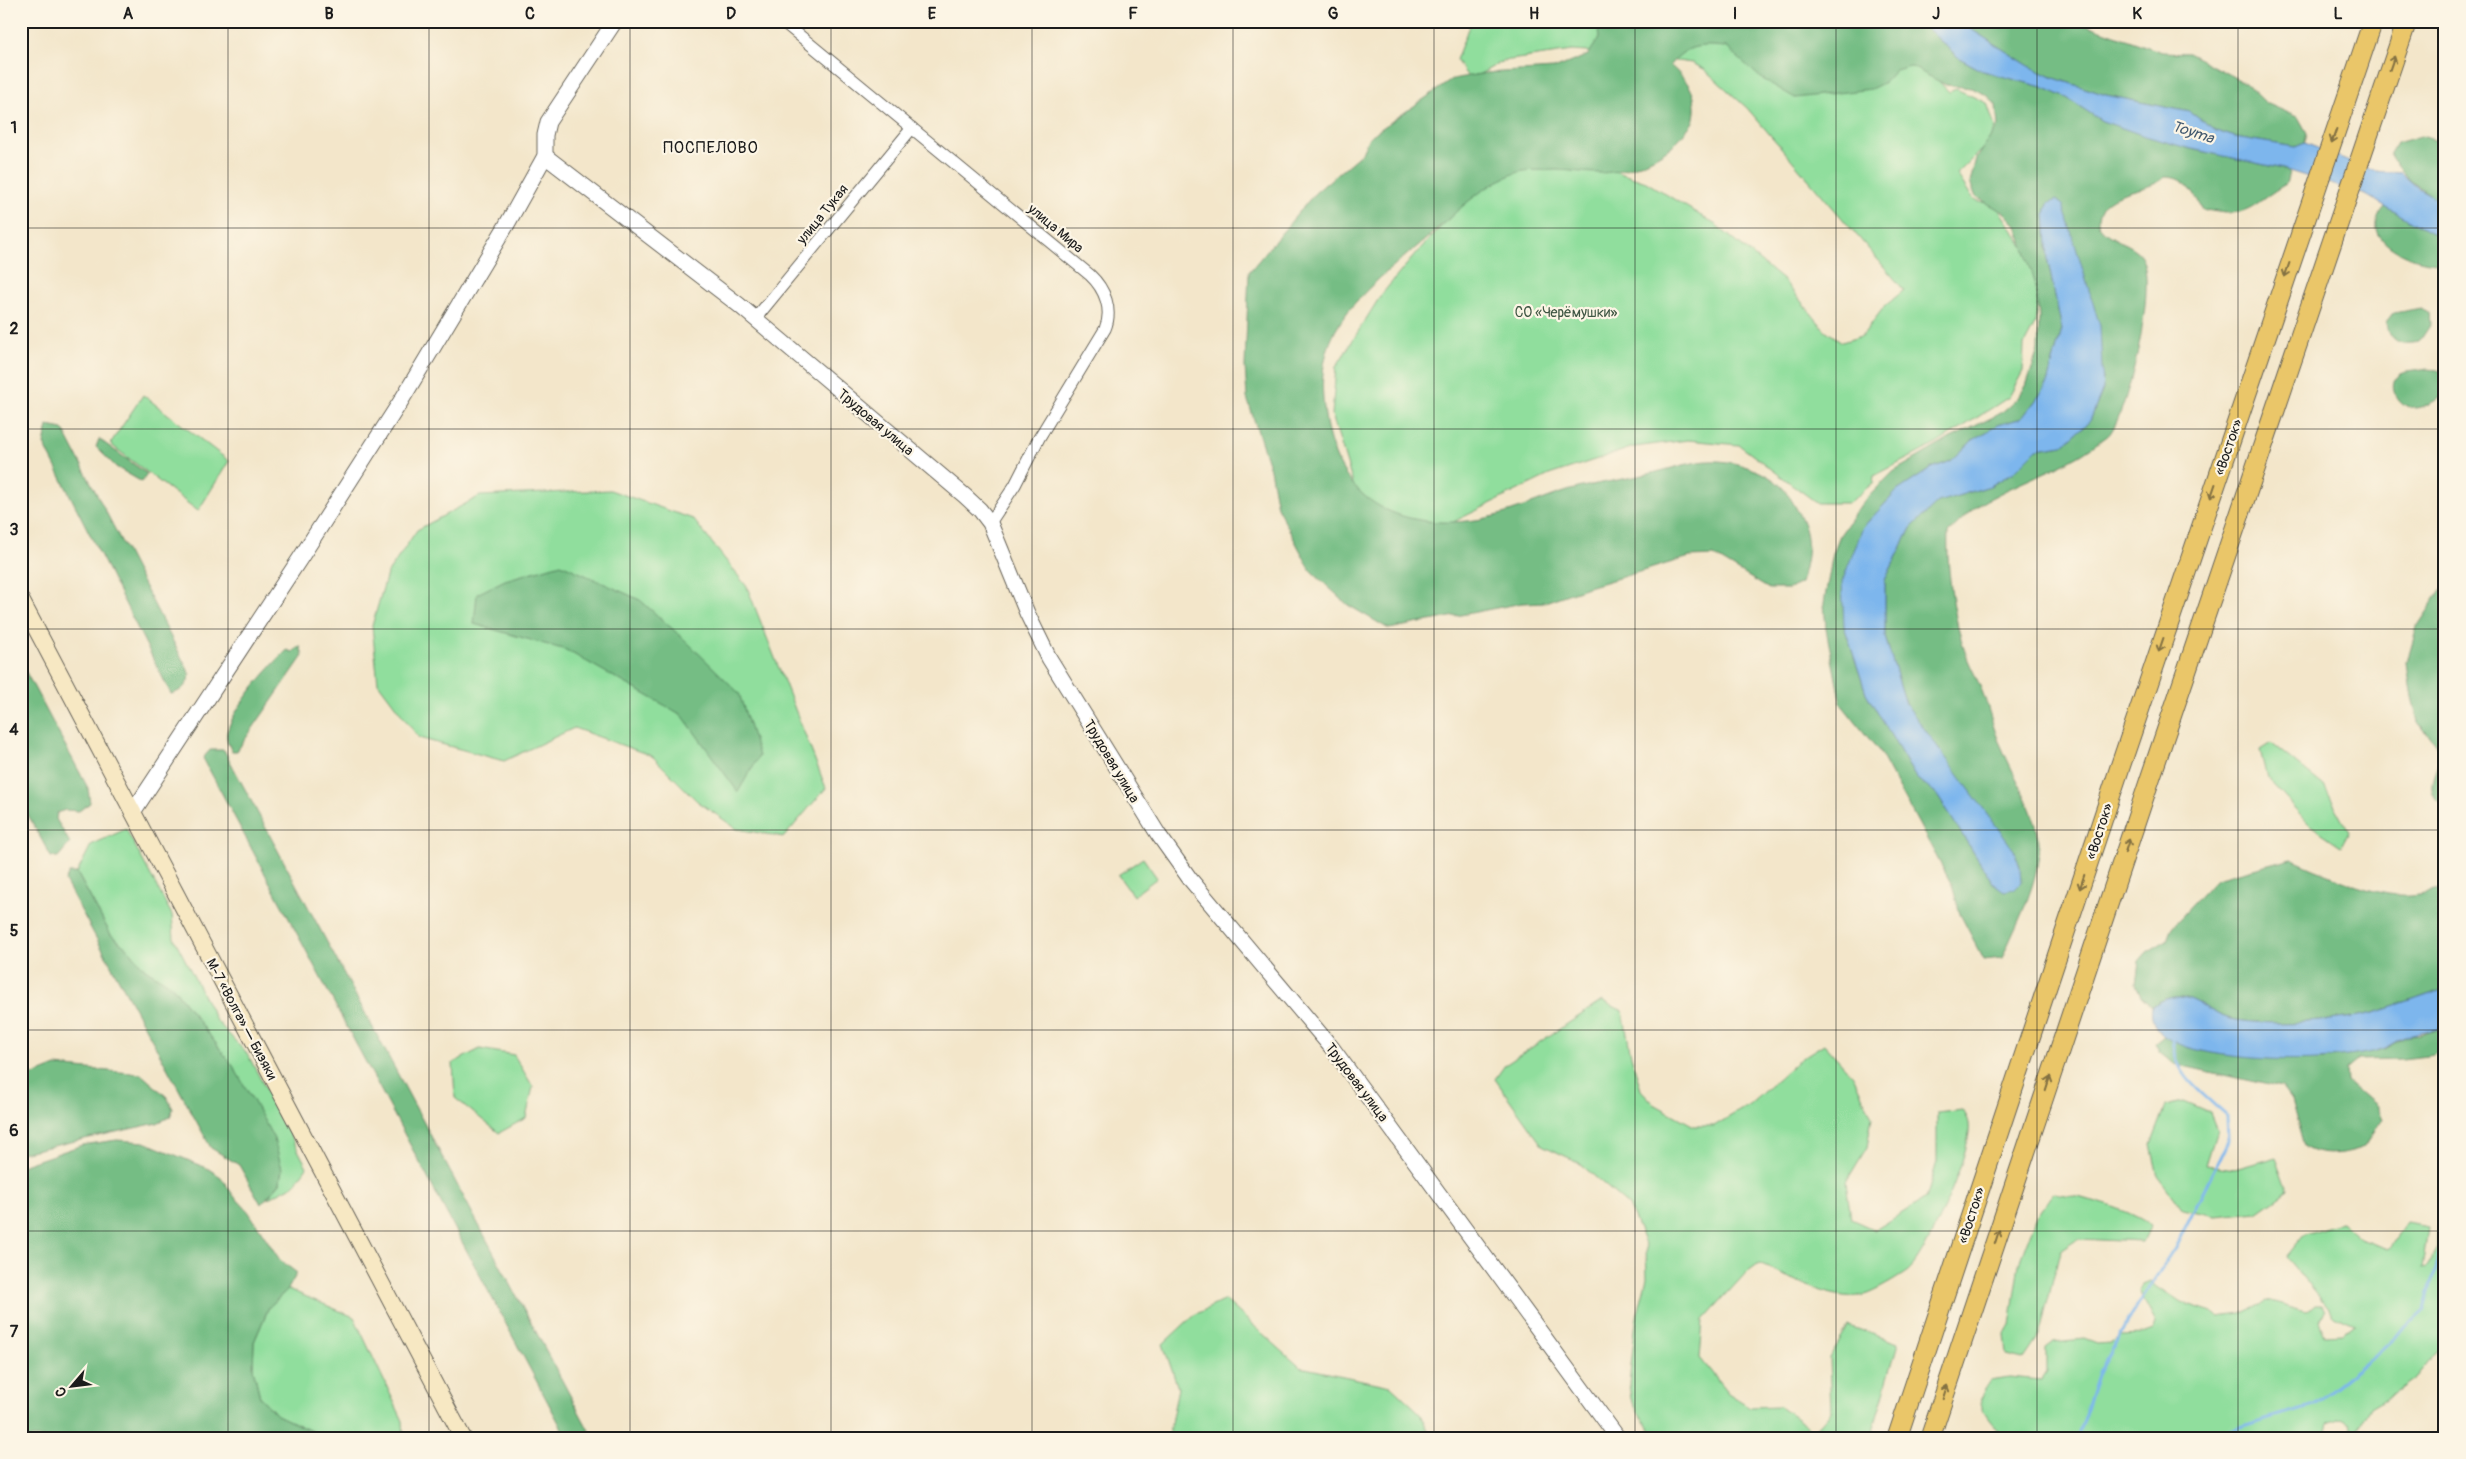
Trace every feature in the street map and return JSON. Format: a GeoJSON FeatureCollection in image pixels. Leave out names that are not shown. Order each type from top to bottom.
{"type":"FeatureCollection","features":[{"type":"Feature","properties":{"kind":"main road","name":"«Восток»"},"geometry":{"type":"LineString","coordinates":[[1897,1438],[2303,224],[2373,21]]}},
{"type":"Feature","properties":{"kind":"main road"},"geometry":{"type":"LineString","coordinates":[[1930,1438],[2334,233],[2407,21]]}},
{"type":"Feature","properties":{"kind":"main road","name":"М-7 «Волга» — Бизяки"},"geometry":{"type":"LineString","coordinates":[[21,600],[463,1438]]}},
{"type":"Feature","properties":{"kind":"street"},"geometry":{"type":"LineString","coordinates":[[133,812],[401,401],[506,226],[544,156],[548,122],[615,21]]}},
{"type":"Feature","properties":{"kind":"street","name":"улица Мира"},"geometry":{"type":"LineString","coordinates":[[782,21],[1090,275],[1100,288],[1108,306],[1108,322],[1105,329],[1039,438],[1015,485],[990,524]]}},
{"type":"Feature","properties":{"kind":"street","name":"улица Тукая"},"geometry":{"type":"LineString","coordinates":[[755,319],[912,128]]}},
{"type":"Feature","properties":{"kind":"street","name":"Трудовая улица"},"geometry":{"type":"LineString","coordinates":[[544,156],[596,194],[755,319],[980,510],[990,524],[1027,613],[1050,658],[1158,834],[1190,879],[1332,1048],[1618,1438]]}},
{"type":"Feature","properties":{"kind":"green space","name":"СО «Черёмушки»"},"geometry":{"type":"Polygon","coordinates":[[[1471,21],[1839,21],[1891,56],[1934,76],[1949,92],[1956,89],[1987,103],[1995,127],[1987,144],[1957,174],[1973,199],[1978,202],[1991,203],[1999,210],[2028,253],[2039,290],[2035,324],[2024,345],[2023,371],[2009,397],[1936,444],[1874,476],[1873,483],[1849,503],[1817,503],[1739,445],[1688,440],[1634,447],[1549,475],[1447,525],[1386,515],[1354,487],[1332,415],[1336,367],[1381,295],[1419,250],[1470,196],[1506,173],[1541,161],[1593,164],[1646,182],[1716,225],[1785,282],[1825,330],[1842,342],[1862,336],[1884,307],[1904,290],[1747,108],[1704,69],[1692,63],[1632,55],[1572,51],[1503,61],[1480,74],[1468,77],[1456,60],[1471,21]]]}},
{"type":"Feature","properties":{"kind":"green space"},"geometry":{"type":"Polygon","coordinates":[[[1591,21],[1919,21],[1959,58],[1983,71],[2042,87],[2067,98],[2102,121],[2187,148],[2283,169],[2289,172],[2286,184],[2240,212],[2230,213],[2203,209],[2184,183],[2165,177],[2148,186],[2127,192],[2108,201],[2102,208],[2098,218],[2099,224],[2102,230],[2130,246],[2141,256],[2145,270],[2146,291],[2144,317],[2133,372],[2118,418],[2110,434],[2096,444],[2067,462],[2006,490],[1976,507],[1948,533],[1950,580],[1955,615],[1963,647],[1985,698],[1999,741],[2030,808],[2038,832],[2038,858],[2032,887],[2021,917],[2002,958],[1984,960],[1960,914],[1952,885],[1879,751],[1841,704],[1826,629],[1824,603],[1833,553],[1840,535],[1862,503],[1893,472],[1949,439],[2001,413],[2017,399],[2026,386],[2038,350],[2039,316],[2035,282],[2017,226],[2005,213],[1976,197],[1970,183],[1976,158],[1998,126],[1996,105],[1987,95],[1971,88],[1946,85],[1910,66],[1896,70],[1885,82],[1871,89],[1795,98],[1761,78],[1726,47],[1695,47],[1676,58],[1670,65],[1685,80],[1694,96],[1695,103],[1693,122],[1672,146],[1647,161],[1617,171],[1598,173],[1561,170],[1527,171],[1519,172],[1492,185],[1468,202],[1373,284],[1339,324],[1328,348],[1323,379],[1323,400],[1326,422],[1334,451],[1345,474],[1361,493],[1380,506],[1402,516],[1427,521],[1453,522],[1482,519],[1507,513],[1582,487],[1640,476],[1687,464],[1722,461],[1756,470],[1781,486],[1789,496],[1801,518],[1807,538],[1807,558],[1801,583],[1789,589],[1769,589],[1714,556],[1690,557],[1588,587],[1545,602],[1522,603],[1389,629],[1348,605],[1311,571],[1277,507],[1270,469],[1247,398],[1245,366],[1249,272],[1315,193],[1362,153],[1369,137],[1453,79],[1486,73],[1554,69],[1588,55],[1599,38],[1598,28],[1591,21]],[[2048,204],[2045,213],[2048,262],[2062,329],[2046,387],[2022,418],[1998,425],[1973,440],[1951,461],[1932,468],[1897,491],[1863,527],[1844,626],[1866,693],[1916,778],[1937,795],[1993,883],[1956,775],[1906,704],[1885,637],[1885,580],[1911,528],[1938,502],[1990,486],[2014,472],[2037,449],[2063,445],[2090,421],[2103,389],[2048,204]]]}},
{"type":"Feature","properties":{"kind":"green space"},"geometry":{"type":"Polygon","coordinates":[[[1958,21],[2076,21],[2162,52],[2188,53],[2245,83],[2266,103],[2298,117],[2307,133],[2305,143],[2295,147],[2235,137],[2216,131],[2190,112],[2106,95],[2054,78],[2029,66],[1958,21]]]}},
{"type":"Feature","properties":{"kind":"green space"},"geometry":{"type":"Polygon","coordinates":[[[2421,136],[2445,143],[2445,203],[2408,178],[2390,155],[2397,143],[2421,136]]]}},
{"type":"Feature","properties":{"kind":"green space"},"geometry":{"type":"Polygon","coordinates":[[[2385,206],[2444,240],[2445,263],[2433,263],[2405,255],[2392,248],[2383,240],[2377,230],[2377,219],[2385,206]]]}},
{"type":"Feature","properties":{"kind":"green space"},"geometry":{"type":"Polygon","coordinates":[[[2421,308],[2430,313],[2431,324],[2419,342],[2406,343],[2393,338],[2387,322],[2394,313],[2421,308]]]}},
{"type":"Feature","properties":{"kind":"green space"},"geometry":{"type":"Polygon","coordinates":[[[2427,369],[2438,370],[2445,374],[2445,393],[2429,404],[2421,407],[2409,407],[2399,400],[2396,395],[2393,384],[2395,378],[2403,373],[2427,369]]]}},
{"type":"Feature","properties":{"kind":"green space"},"geometry":{"type":"Polygon","coordinates":[[[143,395],[229,461],[198,511],[110,444],[143,395]]]}},
{"type":"Feature","properties":{"kind":"green space"},"geometry":{"type":"Polygon","coordinates":[[[48,426],[63,429],[190,674],[186,684],[179,691],[171,694],[44,444],[48,426]]]}},
{"type":"Feature","properties":{"kind":"green space"},"geometry":{"type":"Polygon","coordinates":[[[99,439],[147,474],[142,482],[116,467],[96,447],[99,439]]]}},
{"type":"Feature","properties":{"kind":"green space"},"geometry":{"type":"Polygon","coordinates":[[[610,490],[693,519],[747,587],[826,788],[784,837],[737,829],[697,801],[652,756],[574,728],[504,761],[419,738],[378,683],[372,626],[387,574],[417,530],[480,496],[610,490]]]}},
{"type":"Feature","properties":{"kind":"green space"},"geometry":{"type":"Polygon","coordinates":[[[561,564],[640,600],[685,640],[739,693],[759,756],[738,792],[682,715],[566,650],[474,624],[477,594],[505,580],[561,564]]]}},
{"type":"Feature","properties":{"kind":"green space"},"geometry":{"type":"Polygon","coordinates":[[[2445,585],[2445,807],[2438,801],[2432,788],[2432,782],[2442,752],[2418,722],[2410,687],[2407,662],[2417,627],[2445,585]]]}},
{"type":"Feature","properties":{"kind":"green space"},"geometry":{"type":"Polygon","coordinates":[[[300,646],[303,656],[237,751],[232,751],[227,740],[227,732],[238,708],[262,676],[287,650],[292,652],[300,646]]]}},
{"type":"Feature","properties":{"kind":"green space"},"geometry":{"type":"Polygon","coordinates":[[[21,663],[88,788],[90,803],[79,811],[65,810],[57,813],[56,819],[70,843],[58,857],[51,857],[21,802],[21,663]]]}},
{"type":"Feature","properties":{"kind":"green space"},"geometry":{"type":"Polygon","coordinates":[[[2271,743],[2324,786],[2349,831],[2341,846],[2310,825],[2267,778],[2260,750],[2271,743]]]}},
{"type":"Feature","properties":{"kind":"green space"},"geometry":{"type":"Polygon","coordinates":[[[210,750],[224,750],[593,1438],[567,1438],[203,758],[210,750]]]}},
{"type":"Feature","properties":{"kind":"green space"},"geometry":{"type":"Polygon","coordinates":[[[126,829],[172,915],[174,938],[216,1020],[248,1055],[307,1167],[294,1185],[267,1199],[280,1183],[282,1169],[273,1139],[233,1066],[172,986],[145,969],[129,950],[111,935],[77,873],[91,845],[126,829]]]}},
{"type":"Feature","properties":{"kind":"green space"},"geometry":{"type":"Polygon","coordinates":[[[1143,858],[1157,878],[1133,896],[1118,875],[1143,858]]]}},
{"type":"Feature","properties":{"kind":"green space"},"geometry":{"type":"Polygon","coordinates":[[[2291,859],[2349,883],[2381,893],[2410,895],[2445,889],[2445,989],[2369,1014],[2320,1021],[2285,1023],[2251,1022],[2224,1017],[2187,998],[2165,999],[2152,1006],[2141,996],[2136,984],[2139,961],[2147,952],[2167,940],[2172,927],[2216,879],[2291,859]]]}},
{"type":"Feature","properties":{"kind":"green space"},"geometry":{"type":"Polygon","coordinates":[[[69,873],[77,873],[111,935],[129,950],[145,969],[172,986],[233,1066],[254,1102],[274,1139],[282,1169],[280,1183],[261,1204],[239,1165],[211,1148],[65,881],[69,873]]]}},
{"type":"Feature","properties":{"kind":"green space"},"geometry":{"type":"Polygon","coordinates":[[[1602,1001],[1623,1011],[1631,1056],[1641,1090],[1654,1104],[1694,1126],[1714,1126],[1749,1105],[1800,1059],[1824,1044],[1853,1076],[1872,1117],[1867,1147],[1846,1182],[1851,1219],[1875,1230],[1926,1198],[1937,1162],[1937,1113],[1963,1110],[1969,1122],[1964,1155],[1937,1224],[1926,1245],[1908,1271],[1874,1291],[1864,1295],[1851,1296],[1824,1292],[1759,1264],[1744,1275],[1703,1320],[1700,1358],[1728,1393],[1750,1407],[1779,1406],[1814,1431],[1831,1412],[1829,1358],[1849,1326],[1898,1343],[1871,1438],[1656,1438],[1638,1412],[1631,1399],[1629,1384],[1636,1321],[1647,1278],[1646,1246],[1629,1206],[1578,1162],[1542,1145],[1495,1079],[1505,1065],[1602,1001]]]}},
{"type":"Feature","properties":{"kind":"green space"},"geometry":{"type":"Polygon","coordinates":[[[2445,1027],[2445,1046],[2435,1055],[2402,1059],[2358,1060],[2346,1070],[2347,1081],[2376,1106],[2382,1120],[2365,1147],[2350,1152],[2334,1154],[2319,1153],[2304,1147],[2291,1100],[2282,1088],[2174,1064],[2159,1051],[2155,1043],[2164,1036],[2187,1047],[2324,1059],[2384,1049],[2407,1036],[2421,1035],[2445,1027]]]}},
{"type":"Feature","properties":{"kind":"green space"},"geometry":{"type":"Polygon","coordinates":[[[480,1049],[514,1055],[533,1087],[526,1118],[499,1133],[455,1098],[453,1063],[480,1049]]]}},
{"type":"Feature","properties":{"kind":"green space"},"geometry":{"type":"Polygon","coordinates":[[[56,1066],[141,1074],[167,1097],[173,1109],[170,1117],[157,1123],[21,1153],[21,1080],[56,1066]]]}},
{"type":"Feature","properties":{"kind":"green space"},"geometry":{"type":"Polygon","coordinates":[[[2184,1102],[2210,1113],[2217,1130],[2206,1165],[2235,1169],[2276,1157],[2288,1190],[2257,1212],[2216,1216],[2183,1209],[2158,1176],[2151,1145],[2166,1106],[2184,1102]]]}},
{"type":"Feature","properties":{"kind":"green space"},"geometry":{"type":"Polygon","coordinates":[[[117,1140],[144,1142],[207,1168],[221,1177],[233,1195],[248,1211],[280,1260],[297,1273],[288,1289],[269,1307],[254,1342],[253,1368],[260,1397],[277,1415],[326,1438],[21,1438],[21,1166],[82,1145],[117,1140]]]}},
{"type":"Feature","properties":{"kind":"green space"},"geometry":{"type":"Polygon","coordinates":[[[2054,1193],[2117,1208],[2151,1225],[2143,1242],[2078,1239],[2060,1251],[2039,1337],[2024,1359],[2007,1355],[2005,1335],[2010,1325],[2019,1263],[2036,1218],[2054,1193]]]}},
{"type":"Feature","properties":{"kind":"green space"},"geometry":{"type":"Polygon","coordinates":[[[2445,1213],[2445,1342],[2416,1378],[2370,1408],[2356,1434],[2350,1424],[2342,1419],[2328,1424],[2324,1438],[2005,1438],[1982,1408],[1982,1396],[1991,1380],[2009,1377],[2041,1380],[2046,1372],[2046,1348],[2054,1342],[2084,1339],[2097,1344],[2110,1343],[2120,1335],[2145,1334],[2153,1331],[2156,1323],[2139,1291],[2143,1284],[2150,1281],[2181,1302],[2212,1312],[2218,1317],[2240,1314],[2267,1301],[2306,1312],[2315,1304],[2321,1304],[2324,1310],[2319,1321],[2325,1335],[2342,1334],[2355,1324],[2334,1315],[2286,1257],[2305,1234],[2341,1223],[2359,1239],[2389,1249],[2407,1223],[2428,1227],[2422,1269],[2426,1268],[2438,1247],[2438,1226],[2445,1213]]]}},
{"type":"Feature","properties":{"kind":"green space"},"geometry":{"type":"Polygon","coordinates":[[[288,1289],[354,1317],[403,1421],[404,1438],[326,1438],[277,1415],[260,1397],[253,1368],[254,1342],[269,1307],[288,1289]]]}},
{"type":"Feature","properties":{"kind":"green space"},"geometry":{"type":"Polygon","coordinates":[[[1225,1300],[1300,1367],[1391,1386],[1420,1413],[1431,1438],[1168,1438],[1178,1388],[1163,1344],[1194,1315],[1225,1300]]]}},
{"type":"Feature","properties":{"kind":"water","name":"Toyma"},"geometry":{"type":"Polygon","coordinates":[[[1919,21],[1958,21],[2029,66],[2054,78],[2106,95],[2190,112],[2216,131],[2235,137],[2295,147],[2305,143],[2374,171],[2401,173],[2418,188],[2445,203],[2445,241],[2366,195],[2283,169],[2187,148],[2102,121],[2067,98],[2042,87],[1983,71],[1959,58],[1919,21]]]}},
{"type":"Feature","properties":{"kind":"water"},"geometry":{"type":"Polygon","coordinates":[[[2056,200],[2063,205],[2100,326],[2103,389],[2090,421],[2063,445],[2037,449],[2014,472],[1990,486],[1938,502],[1911,528],[1885,580],[1885,637],[1906,704],[2014,850],[2020,867],[2021,882],[2014,889],[2004,891],[1993,883],[1937,795],[1916,778],[1866,693],[1844,626],[1842,582],[1863,527],[1897,491],[1932,468],[1951,461],[1973,440],[1998,425],[2022,418],[2046,387],[2062,329],[2048,262],[2045,213],[2048,204],[2056,200]]]}},
{"type":"Feature","properties":{"kind":"water"},"geometry":{"type":"Polygon","coordinates":[[[2445,989],[2445,1027],[2405,1037],[2374,1052],[2322,1059],[2248,1058],[2198,1050],[2178,1044],[2164,1036],[2155,1026],[2152,1015],[2152,1006],[2165,999],[2177,997],[2187,998],[2224,1017],[2236,1020],[2268,1023],[2320,1021],[2369,1014],[2445,989]]]}},
{"type":"Feature","properties":{"kind":"waterway"},"geometry":{"type":"LineString","coordinates":[[2077,1438],[2099,1372],[2126,1323],[2175,1248],[2228,1141],[2227,1116],[2200,1092],[2184,1074],[2178,1064],[2172,1040]]}},
{"type":"Feature","properties":{"kind":"waterway"},"geometry":{"type":"LineString","coordinates":[[2204,1438],[2313,1405],[2371,1359],[2424,1310],[2445,1233]]}},
{"type":"Feature","properties":{"kind":"district","name":"ПОСПЕЛОВО"},"geometry":{"type":"Point","coordinates":[711,147]}}]}
